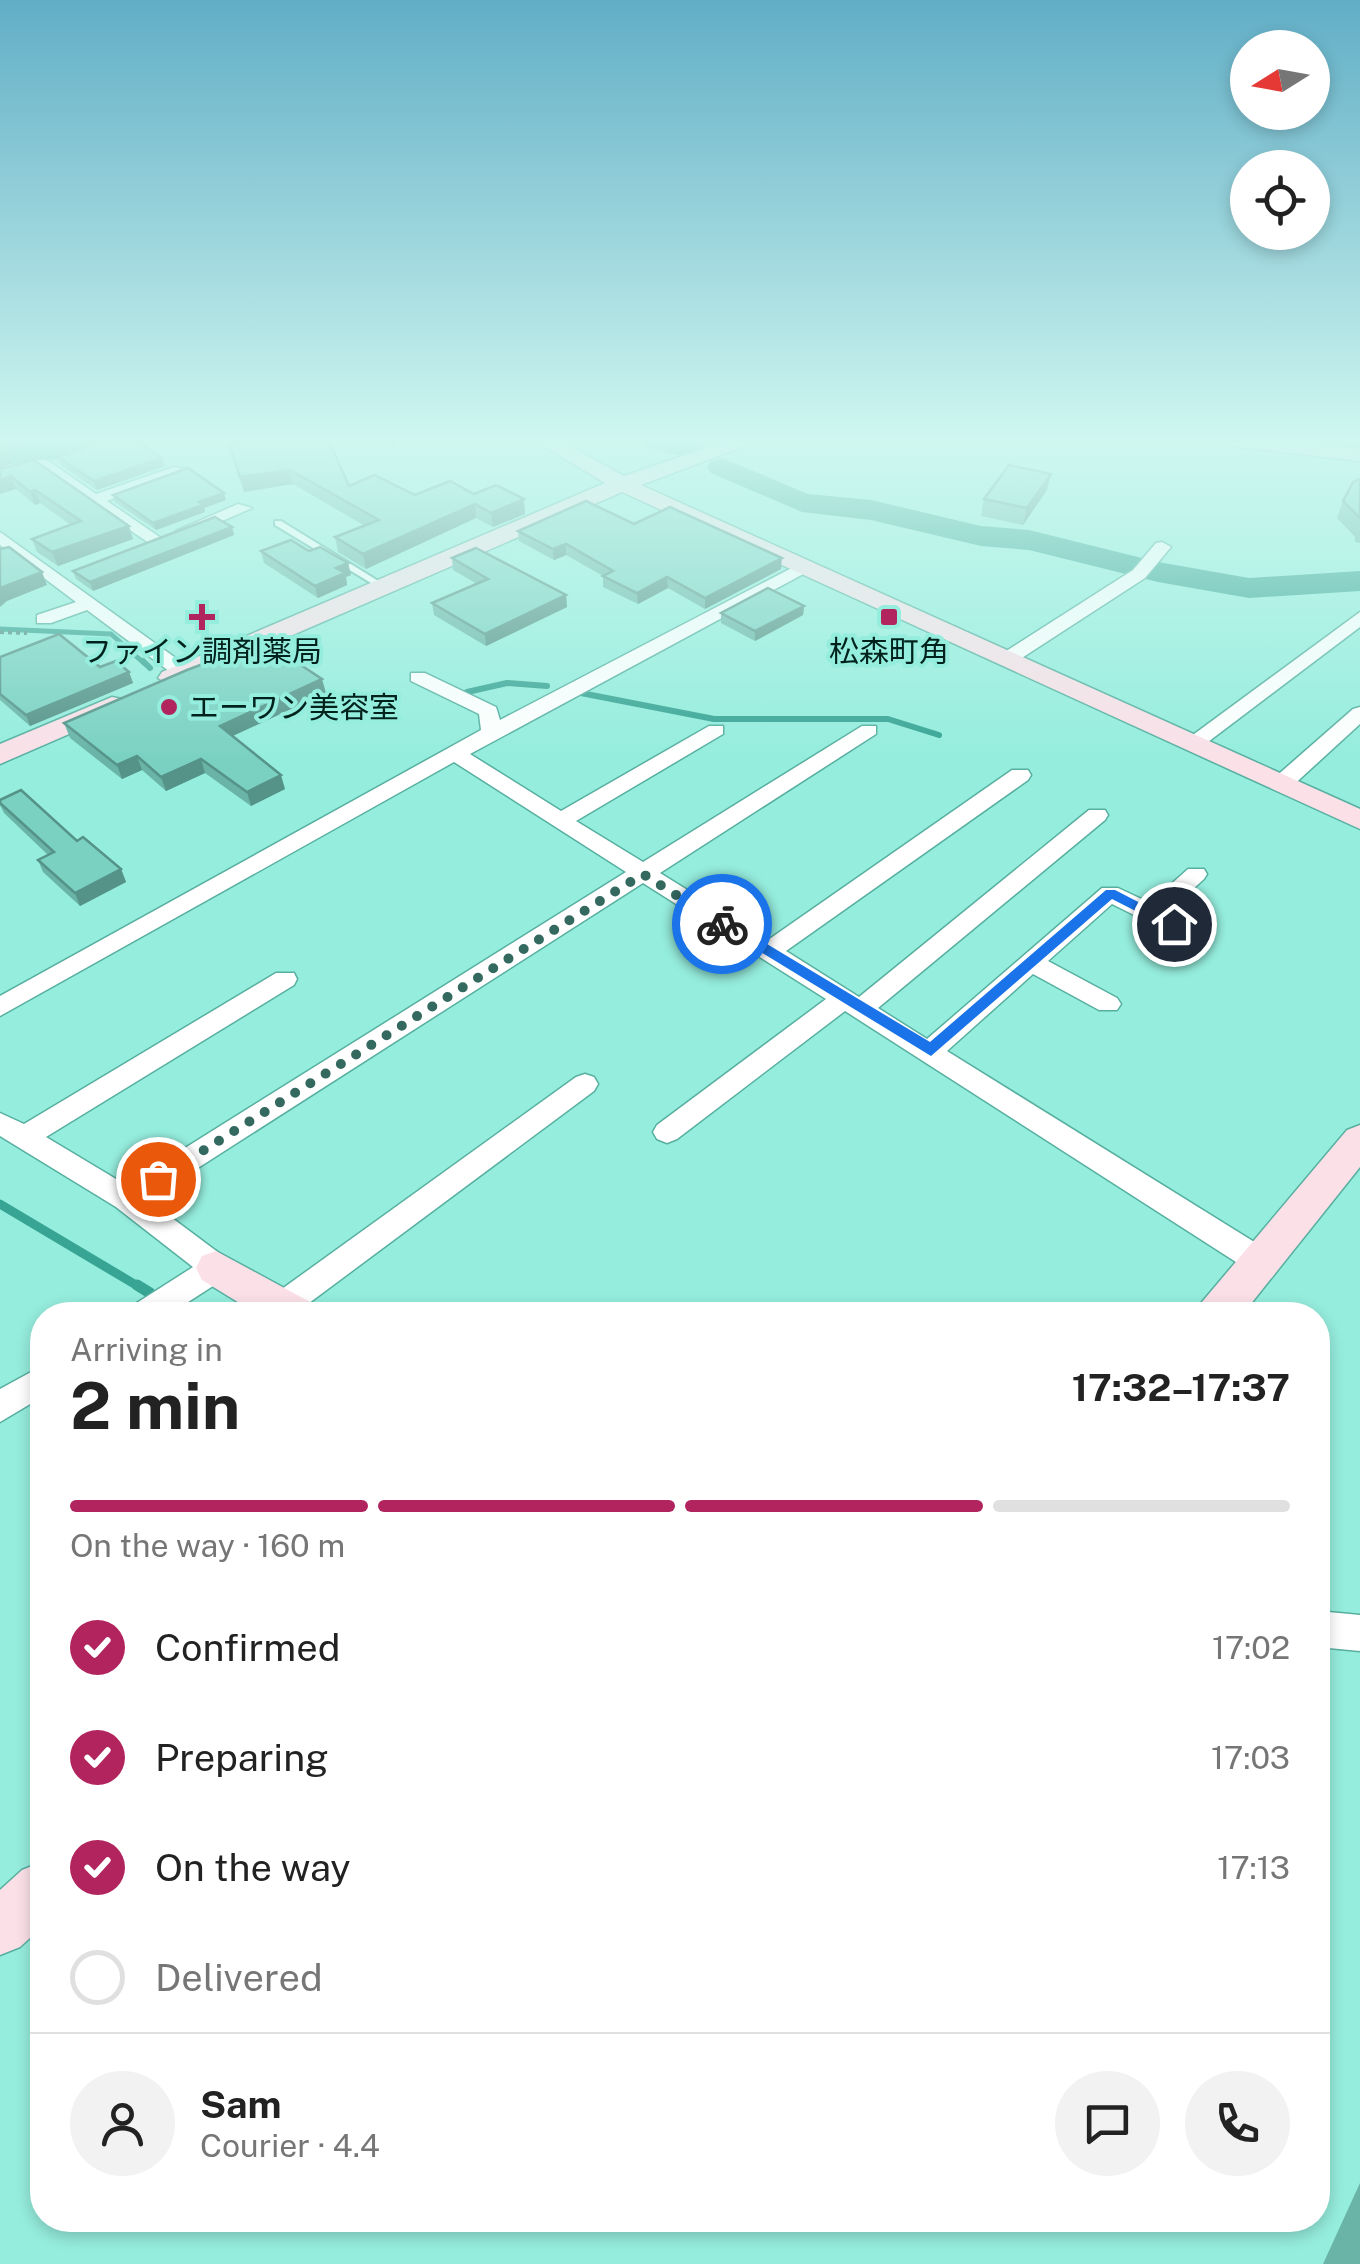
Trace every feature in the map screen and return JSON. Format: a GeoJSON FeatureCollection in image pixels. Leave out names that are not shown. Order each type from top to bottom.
{"type":"FeatureCollection","features":[{"type":"Feature","properties":{"kind":"street"},"geometry":{"type":"LineString","coordinates":[[14,547],[63,574],[90,602],[184,673]]}},
{"type":"Feature","properties":{"kind":"street"},"geometry":{"type":"LineString","coordinates":[[0,754],[479,547]]}},
{"type":"Feature","properties":{"kind":"street"},"geometry":{"type":"LineString","coordinates":[[759,547],[1360,820]]}},
{"type":"Feature","properties":{"kind":"street"},"geometry":{"type":"LineString","coordinates":[[1007,659],[1143,570],[1162,547]]}},
{"type":"Feature","properties":{"kind":"street"},"geometry":{"type":"LineString","coordinates":[[0,565],[27,556]]}},
{"type":"Feature","properties":{"kind":"street"},"geometry":{"type":"LineString","coordinates":[[0,1007],[582,683],[803,567]]}},
{"type":"Feature","properties":{"kind":"street"},"geometry":{"type":"LineString","coordinates":[[39,626],[90,602]]}},
{"type":"Feature","properties":{"kind":"street"},"geometry":{"type":"LineString","coordinates":[[1194,744],[1360,618]]}},
{"type":"Feature","properties":{"kind":"street"},"geometry":{"type":"LineString","coordinates":[[423,686],[489,711],[492,735]]}},
{"type":"Feature","properties":{"kind":"street"},"geometry":{"type":"LineString","coordinates":[[1280,784],[1360,714]]}},
{"type":"Feature","properties":{"kind":"street"},"geometry":{"type":"LineString","coordinates":[[560,821],[716,730]]}},
{"type":"Feature","properties":{"kind":"street"},"geometry":{"type":"LineString","coordinates":[[126,1199],[869,730]]}},
{"type":"Feature","properties":{"kind":"street"},"geometry":{"type":"LineString","coordinates":[[457,755],[767,952],[931,1050],[1261,1262]]}},
{"type":"Feature","properties":{"kind":"street"},"geometry":{"type":"LineString","coordinates":[[767,952],[1020,775]]}},
{"type":"Feature","properties":{"kind":"street"},"geometry":{"type":"LineString","coordinates":[[667,1132],[854,1003],[1097,814]]}},
{"type":"Feature","properties":{"kind":"street"},"geometry":{"type":"LineString","coordinates":[[1152,914],[1196,874]]}},
{"type":"Feature","properties":{"kind":"street"},"geometry":{"type":"LineString","coordinates":[[931,1050],[1110,893],[1195,935]]}},
{"type":"Feature","properties":{"kind":"street"},"geometry":{"type":"LineString","coordinates":[[1031,962],[1108,1004]]}},
{"type":"Feature","properties":{"kind":"street"},"geometry":{"type":"LineString","coordinates":[[11,1131],[285,978]]}},
{"type":"Feature","properties":{"kind":"street"},"geometry":{"type":"LineString","coordinates":[[299,1302],[585,1084]]}},
{"type":"Feature","properties":{"kind":"street"},"geometry":{"type":"LineString","coordinates":[[11,1131],[126,1199],[216,1268],[272,1302]]}},
{"type":"Feature","properties":{"kind":"street"},"geometry":{"type":"LineString","coordinates":[[1228,1302],[1360,1140]]}},
{"type":"Feature","properties":{"kind":"street"},"geometry":{"type":"LineString","coordinates":[[163,1302],[216,1268]]}},
{"type":"Feature","properties":{"kind":"street"},"geometry":{"type":"LineString","coordinates":[[0,1407],[30,1388]]}},
{"type":"Feature","properties":{"kind":"street"},"geometry":{"type":"LineString","coordinates":[[1330,1630],[1360,1633]]}},
{"type":"Feature","properties":{"kind":"street"},"geometry":{"type":"LineString","coordinates":[[0,1928],[30,1901]]}},
{"type":"Feature","properties":{"kind":"lane"},"geometry":{"type":"LineString","coordinates":[[317,547],[384,588]]}},
{"type":"Feature","properties":{"kind":"path"},"geometry":{"type":"LineString","coordinates":[[0,632],[39,626]]}},
{"type":"Feature","properties":{"kind":"building"},"geometry":{"type":"Polygon","coordinates":[[[9,547],[42,572],[0,588],[0,549],[9,547]]]}},
{"type":"Feature","properties":{"kind":"building"},"geometry":{"type":"Polygon","coordinates":[[[44,547],[68,547],[52,552],[44,547]]]}},
{"type":"Feature","properties":{"kind":"building"},"geometry":{"type":"Polygon","coordinates":[[[137,547],[181,547],[90,582],[73,571],[137,547]]]}},
{"type":"Feature","properties":{"kind":"building"},"geometry":{"type":"Polygon","coordinates":[[[273,547],[302,547],[309,551],[320,547],[348,563],[336,568],[345,573],[315,586],[261,551],[273,547]]]}},
{"type":"Feature","properties":{"kind":"building"},"geometry":{"type":"Polygon","coordinates":[[[351,547],[379,547],[363,554],[351,547]]]}},
{"type":"Feature","properties":{"kind":"building"},"geometry":{"type":"Polygon","coordinates":[[[571,547],[757,547],[782,558],[705,598],[667,577],[637,593],[603,576],[613,571],[571,547]]]}},
{"type":"Feature","properties":{"kind":"building"},"geometry":{"type":"Polygon","coordinates":[[[476,548],[566,595],[485,634],[432,603],[488,579],[452,558],[476,548]]]}},
{"type":"Feature","properties":{"kind":"building"},"geometry":{"type":"Polygon","coordinates":[[[768,588],[804,606],[755,631],[721,613],[768,588]]]}},
{"type":"Feature","properties":{"kind":"building"},"geometry":{"type":"Polygon","coordinates":[[[59,634],[100,667],[116,661],[129,672],[26,715],[0,694],[0,657],[59,634]]]}},
{"type":"Feature","properties":{"kind":"building"},"geometry":{"type":"Polygon","coordinates":[[[266,642],[322,679],[220,726],[281,775],[247,792],[201,759],[161,777],[137,756],[117,765],[64,723],[187,670],[219,658],[224,662],[266,642]]]}},
{"type":"Feature","properties":{"kind":"building"},"geometry":{"type":"Polygon","coordinates":[[[21,790],[77,841],[83,837],[121,869],[75,893],[38,860],[54,852],[0,803],[21,790]]]}},
{"type":"Feature","properties":{"kind":"waterway"},"geometry":{"type":"LineString","coordinates":[[1056,547],[1158,572],[1249,588],[1360,581]]}},
{"type":"Feature","properties":{"kind":"waterway"},"geometry":{"type":"LineString","coordinates":[[0,629],[111,634],[145,664]]}},
{"type":"Feature","properties":{"kind":"waterway"},"geometry":{"type":"LineString","coordinates":[[143,661],[150,668]]}},
{"type":"Feature","properties":{"kind":"waterway"},"geometry":{"type":"LineString","coordinates":[[467,692],[507,683],[547,686]]}},
{"type":"Feature","properties":{"kind":"waterway"},"geometry":{"type":"LineString","coordinates":[[581,693],[714,719],[888,719],[939,735]]}},
{"type":"Feature","properties":{"kind":"waterway"},"geometry":{"type":"LineString","coordinates":[[0,1204],[141,1288]]}},
{"type":"Feature","properties":{"kind":"waterway"},"geometry":{"type":"LineString","coordinates":[[137,1285],[150,1293]]}},
{"type":"Feature","properties":{"kind":"way so far"},"geometry":{"type":"LineString","coordinates":[[158,1179],[643,874],[722,924]]}},
{"type":"Feature","properties":{"kind":"place","name":"ファイン調剤薬局"},"geometry":{"type":"Point","coordinates":[202,617]}},
{"type":"Feature","properties":{"kind":"place","name":"松森町角"},"geometry":{"type":"Point","coordinates":[889,617]}},
{"type":"Feature","properties":{"kind":"place","name":"エーワン美容室"},"geometry":{"type":"Point","coordinates":[169,707]}},
{"type":"Feature","properties":{"kind":"route"},"geometry":{"type":"LineString","coordinates":[[722,924],[931,1050],[1110,893],[1174,924]]}}]}
